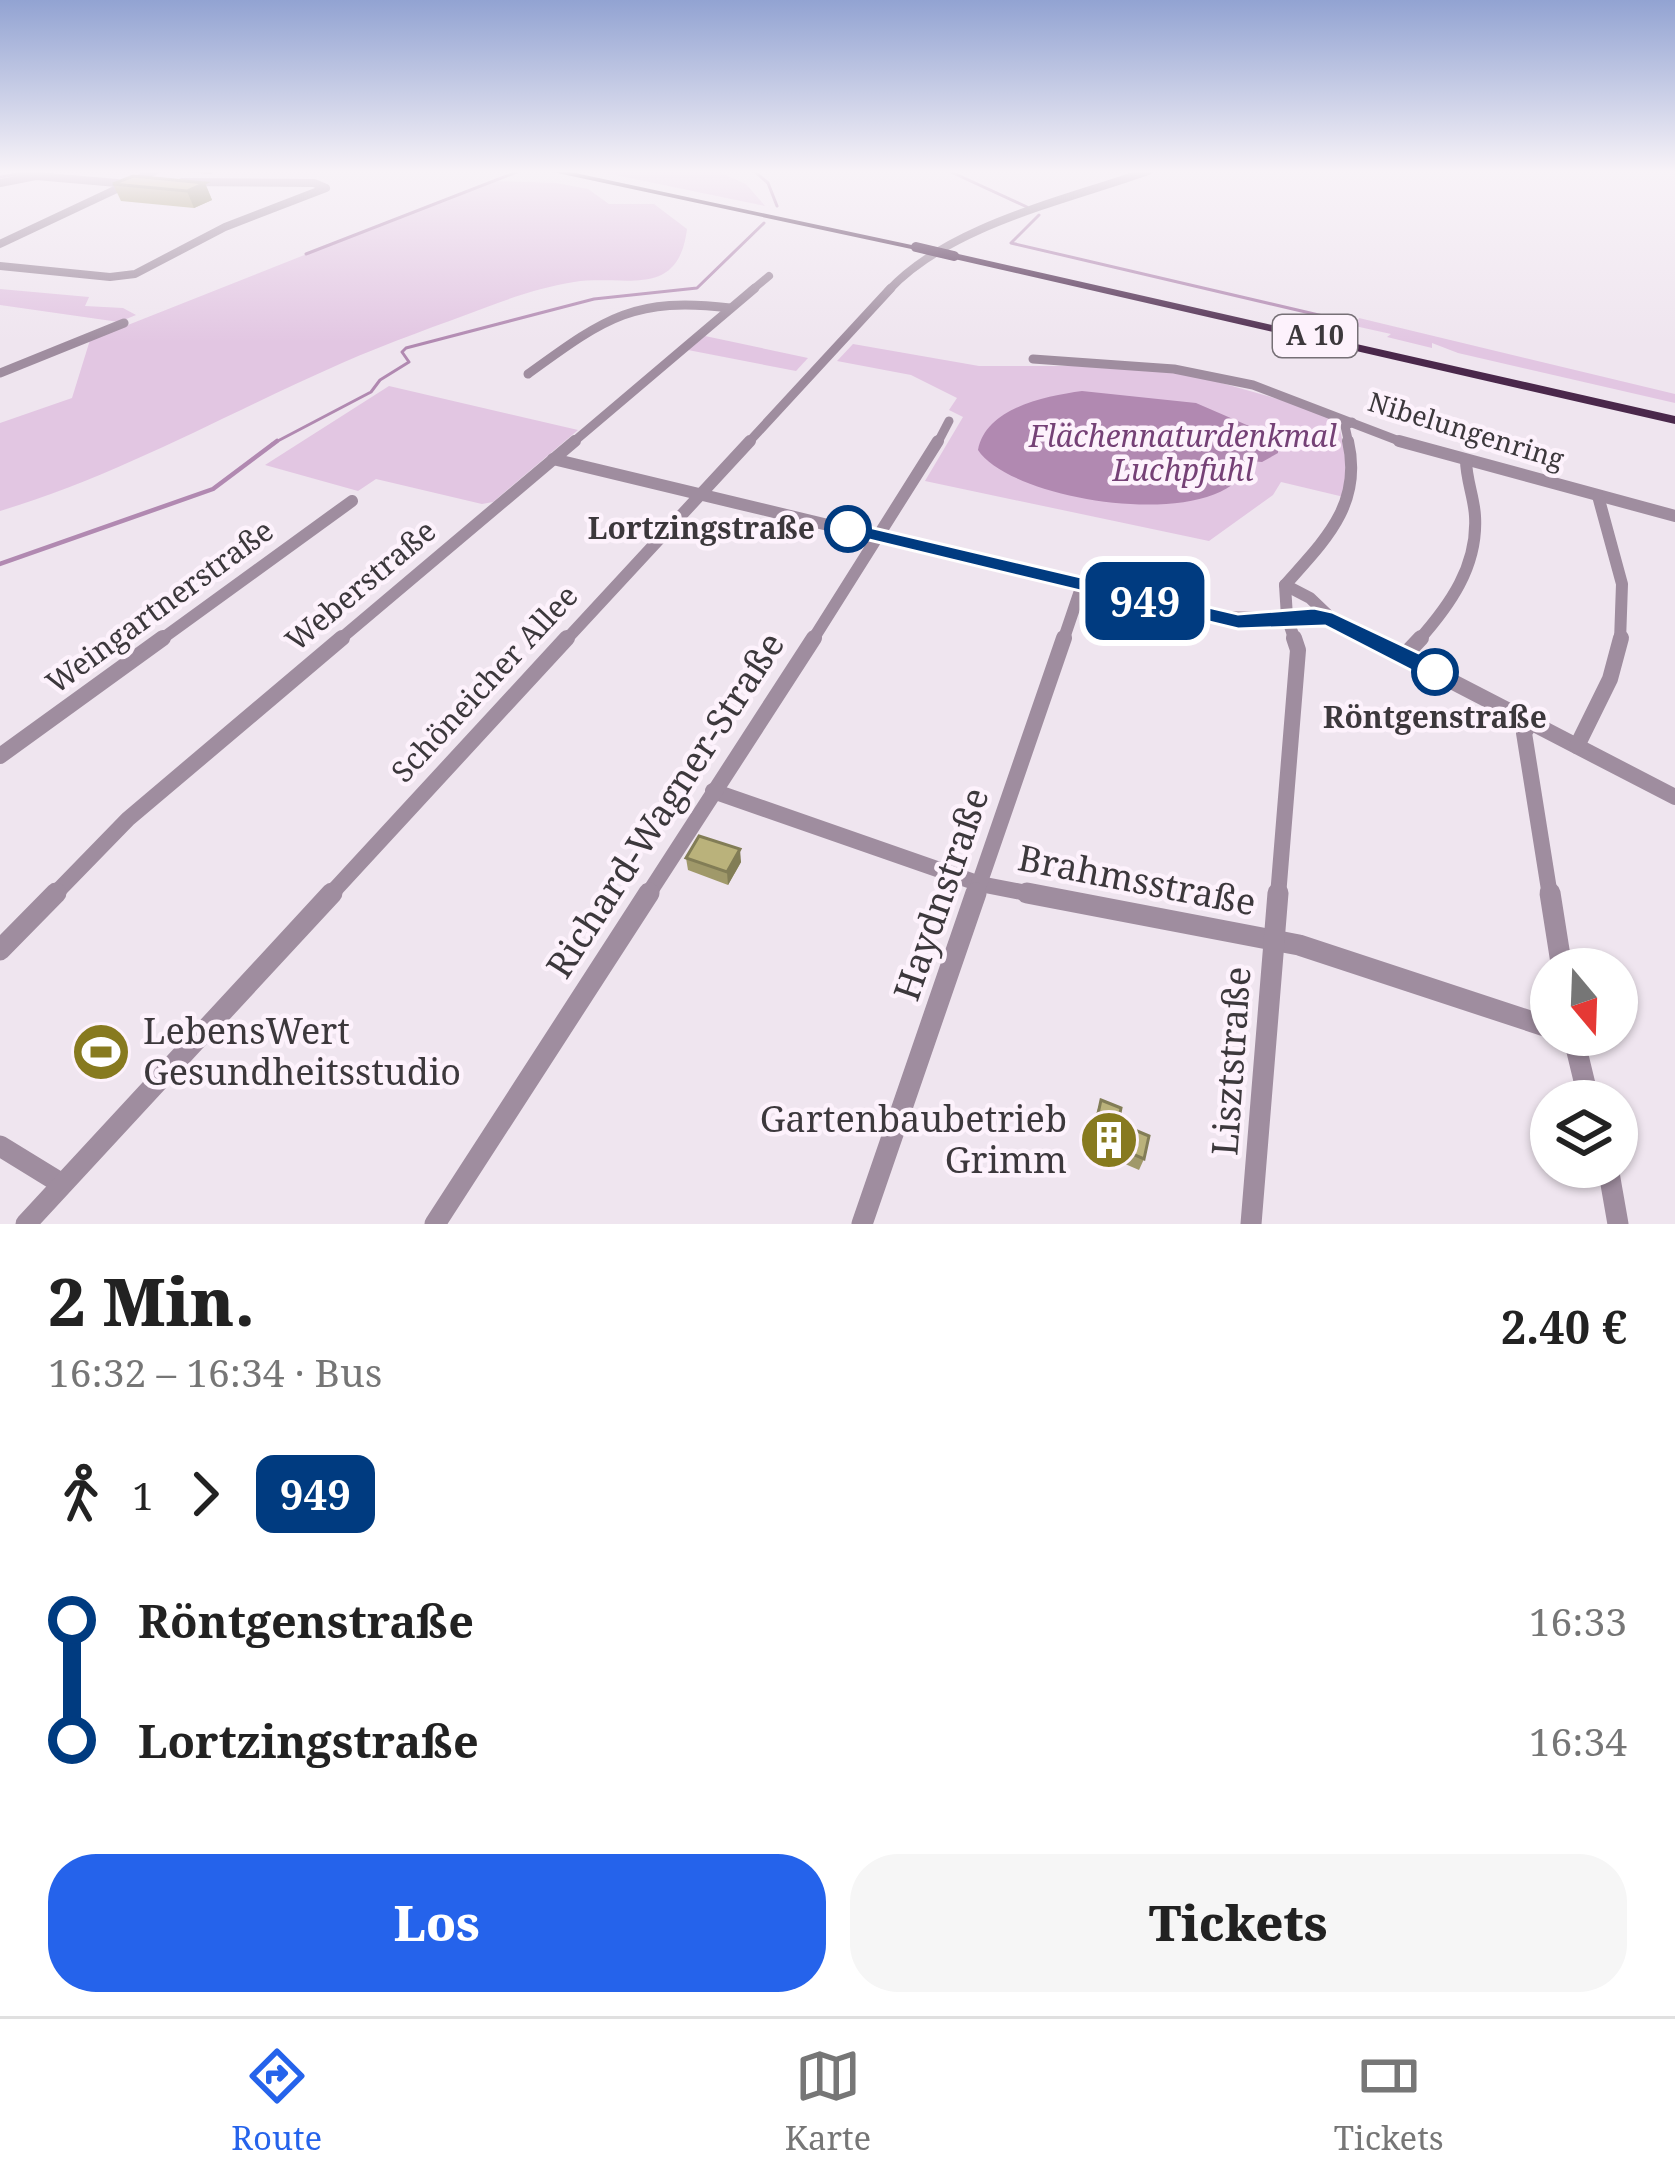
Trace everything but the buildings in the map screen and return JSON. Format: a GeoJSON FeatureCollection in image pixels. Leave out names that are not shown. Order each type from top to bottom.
{"type":"FeatureCollection","features":[{"type":"Feature","properties":{"kind":"highway","name":"A 10"},"geometry":{"type":"LineString","coordinates":[[836,228],[920,245]]}},
{"type":"Feature","properties":{"kind":"highway","name":"A 10"},"geometry":{"type":"LineString","coordinates":[[842,228],[1675,415]]}},
{"type":"Feature","properties":{"kind":"street"},"geometry":{"type":"LineString","coordinates":[[0,244],[33,228]]}},
{"type":"Feature","properties":{"kind":"street"},"geometry":{"type":"LineString","coordinates":[[0,266],[110,277],[135,274],[223,228]]}},
{"type":"Feature","properties":{"kind":"street","name":"Schöneicher Allee"},"geometry":{"type":"LineString","coordinates":[[26,1224],[919,260],[989,228]]}},
{"type":"Feature","properties":{"kind":"street","name":"Weberstraße"},"geometry":{"type":"LineString","coordinates":[[0,950],[128,819],[769,275]]}},
{"type":"Feature","properties":{"kind":"street"},"geometry":{"type":"LineString","coordinates":[[528,374],[621,310],[686,301],[730,308]]}},
{"type":"Feature","properties":{"kind":"street"},"geometry":{"type":"LineString","coordinates":[[0,373],[124,323]]}},
{"type":"Feature","properties":{"kind":"street","name":"Nibelungenring"},"geometry":{"type":"LineString","coordinates":[[1033,359],[1210,375],[1294,398],[1466,460],[1675,517]]}},
{"type":"Feature","properties":{"kind":"street","name":"Richard-Wagner-Straße"},"geometry":{"type":"LineString","coordinates":[[435,1224],[949,421]]}},
{"type":"Feature","properties":{"kind":"street"},"geometry":{"type":"LineString","coordinates":[[1352,422],[1345,426],[1355,467],[1347,512],[1285,585],[1310,598],[1332,620],[1675,797]]}},
{"type":"Feature","properties":{"kind":"street"},"geometry":{"type":"LineString","coordinates":[[553,459],[1238,622],[1287,617],[1332,620]]}},
{"type":"Feature","properties":{"kind":"street"},"geometry":{"type":"LineString","coordinates":[[1404,656],[1448,604],[1472,562],[1475,517],[1466,460]]}},
{"type":"Feature","properties":{"kind":"street"},"geometry":{"type":"LineString","coordinates":[[1577,746],[1612,683],[1625,615],[1621,575],[1598,496]]}},
{"type":"Feature","properties":{"kind":"street","name":"Weingartnerstraße"},"geometry":{"type":"LineString","coordinates":[[0,756],[352,501]]}},
{"type":"Feature","properties":{"kind":"street","name":"Haydnstraße"},"geometry":{"type":"LineString","coordinates":[[862,1224],[1082,585]]}},
{"type":"Feature","properties":{"kind":"street","name":"Lisztstraße"},"geometry":{"type":"LineString","coordinates":[[1251,1224],[1298,650],[1287,617],[1285,585]]}},
{"type":"Feature","properties":{"kind":"street"},"geometry":{"type":"LineString","coordinates":[[1531,722],[1524,733],[1559,948]]}},
{"type":"Feature","properties":{"kind":"street","name":"Brahmsstraße"},"geometry":{"type":"LineString","coordinates":[[713,791],[980,884],[1273,939],[1530,1021]]}},
{"type":"Feature","properties":{"kind":"street"},"geometry":{"type":"LineString","coordinates":[[0,1146],[62,1184]]}},
{"type":"Feature","properties":{"kind":"street"},"geometry":{"type":"LineString","coordinates":[[1612,1188],[1618,1224]]}},
{"type":"Feature","properties":{"kind":"green space"},"geometry":{"type":"Polygon","coordinates":[[[372,228],[687,229],[682,252],[673,267],[660,275],[646,280],[574,282],[508,299],[342,363],[131,462],[0,511],[0,423],[72,398],[90,340],[372,228]]]}},
{"type":"Feature","properties":{"kind":"green space"},"geometry":{"type":"Polygon","coordinates":[[[0,289],[89,297],[85,306],[123,308],[136,315],[119,322],[0,305],[0,289]]]}},
{"type":"Feature","properties":{"kind":"green space"},"geometry":{"type":"Polygon","coordinates":[[[1359,318],[1675,394],[1675,403],[1432,343],[1432,348],[1387,337],[1391,334],[1355,326],[1359,318]]]}},
{"type":"Feature","properties":{"kind":"green space"},"geometry":{"type":"Polygon","coordinates":[[[705,336],[808,358],[796,371],[688,350],[705,336]]]}},
{"type":"Feature","properties":{"kind":"green space","name":"Flächennaturdenkmal Luchpfuhl"},"geometry":{"type":"Polygon","coordinates":[[[853,344],[979,366],[1106,366],[1186,373],[1328,413],[1338,420],[1346,458],[1344,497],[1281,482],[1273,495],[1209,541],[925,481],[963,417],[949,410],[957,398],[911,375],[837,361],[853,344]]]}},
{"type":"Feature","properties":{"kind":"green space"},"geometry":{"type":"Polygon","coordinates":[[[389,386],[578,430],[493,502],[482,504],[376,479],[358,491],[265,465],[389,386]]]}},
{"type":"Feature","properties":{"kind":"shaded area"},"geometry":{"type":"Polygon","coordinates":[[[1082,391],[1196,403],[1263,432],[1278,446],[1278,453],[1262,462],[1250,461],[1233,484],[1202,498],[1163,504],[1072,496],[998,468],[978,450],[992,424],[1005,414],[1051,396],[1082,391]]]}},
{"type":"Feature","properties":{"kind":"waterway"},"geometry":{"type":"LineString","coordinates":[[306,254],[373,228]]}},
{"type":"Feature","properties":{"kind":"waterway"},"geometry":{"type":"LineString","coordinates":[[275,442],[371,392],[380,380],[409,362],[402,352],[406,348],[594,299],[697,288],[759,228]]}},
{"type":"Feature","properties":{"kind":"waterway"},"geometry":{"type":"LineString","coordinates":[[1026,228],[1011,243],[1340,320]]}},
{"type":"Feature","properties":{"kind":"waterway"},"geometry":{"type":"LineString","coordinates":[[0,564],[213,489],[275,442]]}},
{"type":"Feature","properties":{"kind":"bus line","name":"949"},"geometry":{"type":"LineString","coordinates":[[848,529],[1238,622],[1314,616],[1332,620],[1435,672]]}},
{"type":"Feature","properties":{"kind":"place","name":"Lortzingstraße"},"geometry":{"type":"Point","coordinates":[848,529]}},
{"type":"Feature","properties":{"kind":"place","name":"Röntgenstraße"},"geometry":{"type":"Point","coordinates":[1435,672]}},
{"type":"Feature","properties":{"kind":"place","name":"LebensWert Gesundheitsstudio"},"geometry":{"type":"Point","coordinates":[101,1052]}},
{"type":"Feature","properties":{"kind":"place","name":"Gartenbaubetrieb Grimm"},"geometry":{"type":"Point","coordinates":[1109,1140]}}]}
